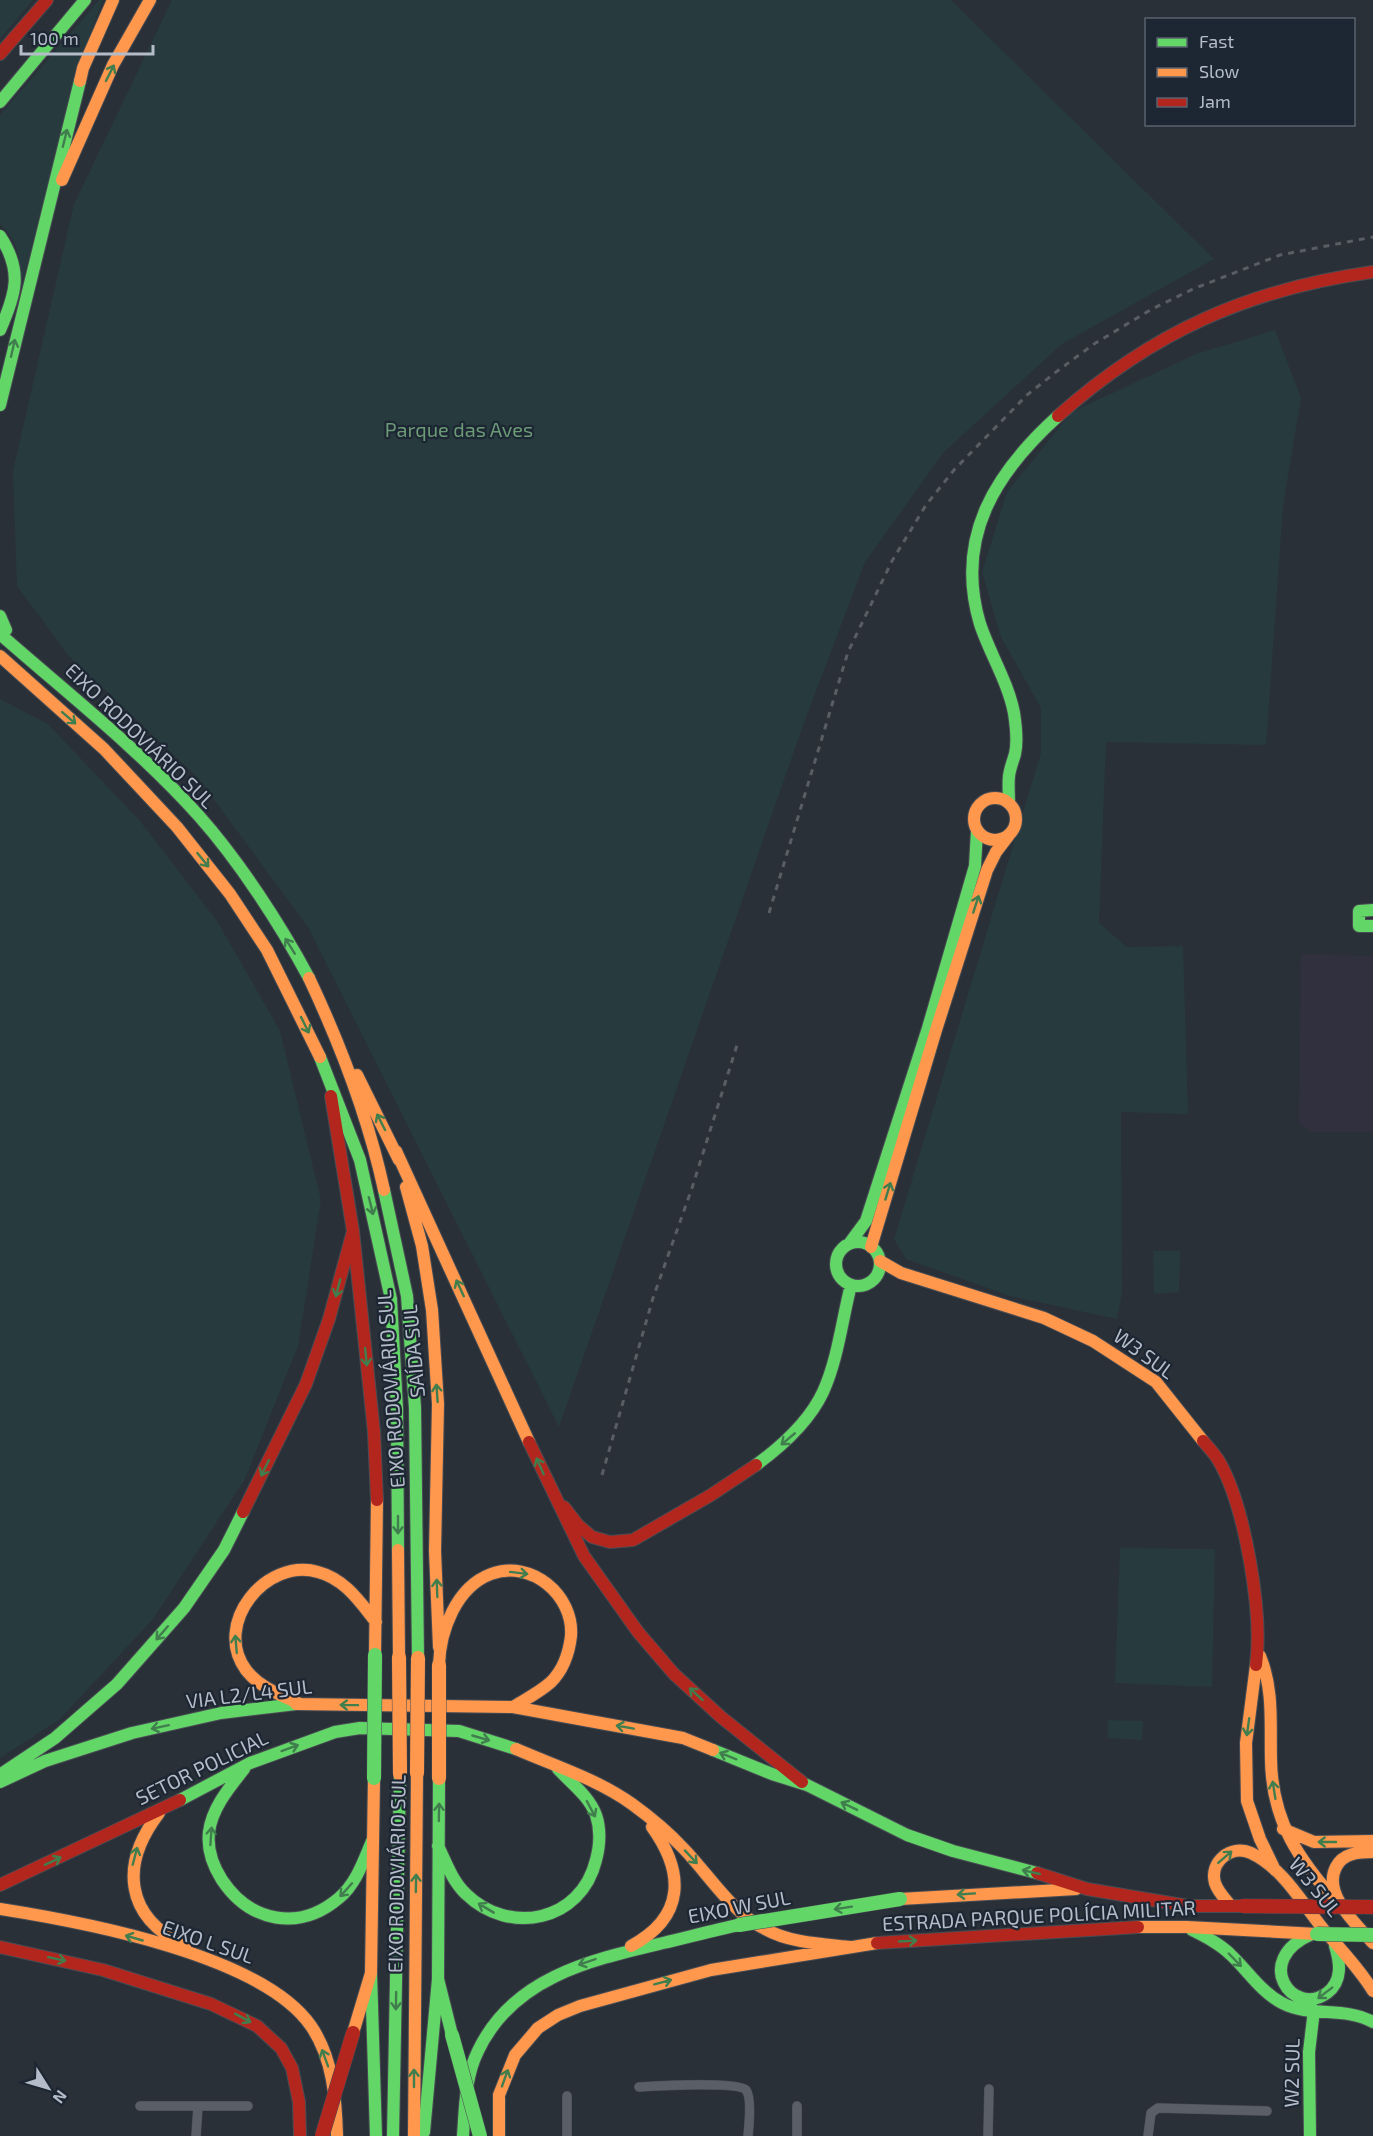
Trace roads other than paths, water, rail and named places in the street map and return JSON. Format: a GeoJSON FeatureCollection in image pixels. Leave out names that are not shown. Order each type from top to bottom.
{"type":"FeatureCollection","features":[{"type":"Feature","properties":{"kind":"main road"},"geometry":{"type":"LineString","coordinates":[[0,54],[47,0]]}},
{"type":"Feature","properties":{"kind":"main road"},"geometry":{"type":"LineString","coordinates":[[0,102],[85,0]]}},
{"type":"Feature","properties":{"kind":"main road"},"geometry":{"type":"LineString","coordinates":[[0,405],[83,68],[113,0]]}},
{"type":"Feature","properties":{"kind":"main road"},"geometry":{"type":"LineString","coordinates":[[44,223],[93,108],[150,0]]}},
{"type":"Feature","properties":{"kind":"main road"},"geometry":{"type":"LineString","coordinates":[[0,236],[11,253],[17,284],[12,304],[0,330]]}},
{"type":"Feature","properties":{"kind":"main road"},"geometry":{"type":"LineString","coordinates":[[1009,803],[1010,774],[1016,751],[1013,707],[983,633],[971,572],[979,522],[996,484],[1012,462],[1084,392],[1116,369],[1175,333],[1238,304],[1270,293],[1339,276],[1373,272]]}},
{"type":"Feature","properties":{"kind":"main road","name":"EIXO RODOVIÁRIO SUL"},"geometry":{"type":"LineString","coordinates":[[0,616],[2,629],[35,663],[128,745],[199,816],[248,879],[308,976],[336,1035],[367,1121],[407,1296],[415,1408],[418,1658],[414,2136]]}},
{"type":"Feature","properties":{"kind":"main road","name":"EIXO RODOVIÁRIO SUL"},"geometry":{"type":"LineString","coordinates":[[0,656],[104,749],[177,827],[230,894],[267,950],[327,1071],[360,1160],[391,1299],[397,1408],[400,1774],[393,2136]]}},
{"type":"Feature","properties":{"kind":"main road"},"geometry":{"type":"LineString","coordinates":[[0,675],[25,680]]}},
{"type":"Feature","properties":{"kind":"main road"},"geometry":{"type":"LineString","coordinates":[[992,798],[1010,774]]}},
{"type":"Feature","properties":{"kind":"main road"},"geometry":{"type":"LineString","coordinates":[[871,1247],[987,870],[996,852],[1009,835],[1015,827],[1014,810],[1009,803],[1001,798],[983,801],[974,814],[977,830],[983,837],[992,840],[1009,835]]}},
{"type":"Feature","properties":{"kind":"main road"},"geometry":{"type":"LineString","coordinates":[[849,1244],[864,1243],[871,1247],[880,1261],[875,1277],[864,1285],[850,1285],[839,1277],[835,1262],[842,1248],[849,1244],[866,1221],[928,1028],[975,866],[977,830]]}},
{"type":"Feature","properties":{"kind":"main road"},"geometry":{"type":"LineString","coordinates":[[1373,910],[1359,911],[1359,926],[1373,926]]}},
{"type":"Feature","properties":{"kind":"main road","name":"SAÍDA SUL"},"geometry":{"type":"LineString","coordinates":[[336,1035],[396,1151],[422,1246],[432,1310],[438,1404],[435,1551],[439,1647],[438,1979]]}},
{"type":"Feature","properties":{"kind":"main road"},"geometry":{"type":"LineString","coordinates":[[327,1071],[353,1231],[374,1432],[378,1519],[371,1972],[376,2136]]}},
{"type":"Feature","properties":{"kind":"main road"},"geometry":{"type":"LineString","coordinates":[[396,1151],[550,1489],[584,1556],[638,1632],[681,1681],[777,1768]]}},
{"type":"Feature","properties":{"kind":"main road"},"geometry":{"type":"LineString","coordinates":[[0,1775],[55,1737],[117,1684],[184,1608],[224,1550],[306,1384],[329,1319],[353,1231]]}},
{"type":"Feature","properties":{"kind":"main road","name":"W3 SUL"},"geometry":{"type":"LineString","coordinates":[[880,1261],[901,1274],[1044,1318],[1093,1341],[1131,1365],[1167,1393],[1220,1463],[1241,1516],[1255,1596],[1258,1653],[1246,1743],[1245,1779],[1252,1820],[1275,1871],[1358,1968],[1373,1991]]}},
{"type":"Feature","properties":{"kind":"main road","name":"W3 SUL"},"geometry":{"type":"LineString","coordinates":[[875,1277],[901,1274]]}},
{"type":"Feature","properties":{"kind":"main road"},"geometry":{"type":"LineString","coordinates":[[550,1489],[582,1531],[607,1542],[618,1543],[633,1540],[746,1473],[799,1430],[822,1393],[850,1285]]}},
{"type":"Feature","properties":{"kind":"main road"},"geometry":{"type":"LineString","coordinates":[[300,1704],[269,1689],[249,1674],[237,1655],[235,1628],[242,1606],[259,1584],[280,1574],[298,1570],[319,1572],[334,1577],[351,1591],[376,1622]]}},
{"type":"Feature","properties":{"kind":"main road"},"geometry":{"type":"LineString","coordinates":[[439,1647],[450,1617],[462,1595],[475,1581],[496,1572],[519,1572],[539,1577],[553,1586],[564,1599],[572,1621],[572,1639],[566,1661],[553,1680],[540,1691],[513,1707]]}},
{"type":"Feature","properties":{"kind":"main road","name":"W3 SUL"},"geometry":{"type":"LineString","coordinates":[[1258,1653],[1265,1669],[1272,1709],[1273,1785],[1283,1829],[1300,1859],[1373,1943]]}},
{"type":"Feature","properties":{"kind":"main road","name":"VIA L2/L4 SUL"},"geometry":{"type":"LineString","coordinates":[[0,1782],[45,1761],[132,1733],[221,1713],[300,1704],[513,1707]]}},
{"type":"Feature","properties":{"kind":"main road","name":"ESTRADA PARQUE POLÍCIA MILITAR"},"geometry":{"type":"LineString","coordinates":[[513,1707],[683,1738],[777,1768],[907,1835],[953,1851],[1050,1876],[1087,1889],[1188,1906],[1373,1907]]}},
{"type":"Feature","properties":{"kind":"main road","name":"SETOR POLICIAL"},"geometry":{"type":"LineString","coordinates":[[0,1885],[162,1810],[250,1763],[335,1732],[360,1728],[459,1731],[508,1745],[554,1764],[592,1781],[632,1804]]}},
{"type":"Feature","properties":{"kind":"main road"},"geometry":{"type":"LineString","coordinates":[[250,1763],[227,1790],[216,1808],[209,1833],[210,1858],[225,1887],[244,1905],[258,1914],[278,1920],[301,1918],[321,1911],[339,1898],[354,1881],[373,1839]]}},
{"type":"Feature","properties":{"kind":"main road"},"geometry":{"type":"LineString","coordinates":[[438,1846],[455,1880],[466,1894],[500,1916],[530,1920],[549,1915],[568,1904],[587,1884],[598,1860],[600,1834],[594,1812],[584,1796],[554,1764]]}},
{"type":"Feature","properties":{"kind":"main road"},"geometry":{"type":"LineString","coordinates":[[632,1804],[682,1848],[748,1919],[766,1930],[788,1938],[850,1947]]}},
{"type":"Feature","properties":{"kind":"main road"},"geometry":{"type":"LineString","coordinates":[[612,1954],[642,1941],[652,1932],[664,1918],[676,1887],[672,1863],[664,1845],[632,1804]]}},
{"type":"Feature","properties":{"kind":"main road"},"geometry":{"type":"LineString","coordinates":[[162,1810],[150,1822],[138,1846],[132,1868],[135,1893],[143,1912],[163,1935],[211,1960]]}},
{"type":"Feature","properties":{"kind":"main road"},"geometry":{"type":"LineString","coordinates":[[1283,1829],[1314,1842],[1373,1841]]}},
{"type":"Feature","properties":{"kind":"main road"},"geometry":{"type":"LineString","coordinates":[[1237,1906],[1219,1892],[1214,1881],[1217,1864],[1225,1854],[1232,1851],[1246,1851],[1275,1871]]}},
{"type":"Feature","properties":{"kind":"main road"},"geometry":{"type":"LineString","coordinates":[[1345,1911],[1334,1886],[1332,1875],[1334,1870],[1341,1860],[1352,1853],[1373,1852]]}},
{"type":"Feature","properties":{"kind":"main road","name":"EIXO W SUL"},"geometry":{"type":"LineString","coordinates":[[463,2136],[463,2110],[474,2060],[494,2022],[514,2001],[561,1972],[612,1954],[739,1925],[900,1899],[1087,1889]]}},
{"type":"Feature","properties":{"kind":"main road","name":"EIXO L SUL"},"geometry":{"type":"LineString","coordinates":[[0,1909],[80,1923],[211,1960],[255,1979],[277,1992],[297,2009],[316,2033],[331,2074],[337,2136]]}},
{"type":"Feature","properties":{"kind":"main road"},"geometry":{"type":"LineString","coordinates":[[1187,1927],[1228,1952],[1272,1996],[1292,2007],[1359,2014],[1373,2022]]}},
{"type":"Feature","properties":{"kind":"main road","name":"ESTRADA PARQUE POLÍCIA MILITAR"},"geometry":{"type":"LineString","coordinates":[[850,1947],[876,1943],[1122,1928],[1187,1927],[1373,1935]]}},
{"type":"Feature","properties":{"kind":"main road"},"geometry":{"type":"LineString","coordinates":[[1314,1934],[1289,1948],[1279,1967],[1282,1982],[1299,1997],[1322,1998],[1337,1983],[1340,1961],[1334,1941]]}},
{"type":"Feature","properties":{"kind":"main road"},"geometry":{"type":"LineString","coordinates":[[0,1947],[93,1967],[240,2015],[263,2030],[281,2048],[292,2068],[299,2092],[300,2136]]}},
{"type":"Feature","properties":{"kind":"main road"},"geometry":{"type":"LineString","coordinates":[[499,2136],[499,2095],[515,2055],[538,2028],[558,2015],[618,1994],[711,1970],[850,1947]]}},
{"type":"Feature","properties":{"kind":"main road"},"geometry":{"type":"LineString","coordinates":[[322,2136],[371,1972]]}},
{"type":"Feature","properties":{"kind":"main road"},"geometry":{"type":"LineString","coordinates":[[438,1979],[480,2136]]}},
{"type":"Feature","properties":{"kind":"main road"},"geometry":{"type":"LineString","coordinates":[[423,2136],[438,1979]]}},
{"type":"Feature","properties":{"kind":"main road","name":"W2 SUL"},"geometry":{"type":"LineString","coordinates":[[1310,2136],[1309,2052],[1314,2010]]}},
{"type":"Feature","properties":{"kind":"street"},"geometry":{"type":"LineString","coordinates":[[639,2087],[740,2086],[747,2091],[749,2099],[748,2136]]}},
{"type":"Feature","properties":{"kind":"street"},"geometry":{"type":"LineString","coordinates":[[988,2136],[989,2090]]}},
{"type":"Feature","properties":{"kind":"street"},"geometry":{"type":"LineString","coordinates":[[567,2096],[567,2136]]}},
{"type":"Feature","properties":{"kind":"street"},"geometry":{"type":"LineString","coordinates":[[140,2106],[248,2106]]}},
{"type":"Feature","properties":{"kind":"street"},"geometry":{"type":"LineString","coordinates":[[196,2136],[198,2106]]}},
{"type":"Feature","properties":{"kind":"street"},"geometry":{"type":"LineString","coordinates":[[797,2106],[797,2136]]}},
{"type":"Feature","properties":{"kind":"street"},"geometry":{"type":"LineString","coordinates":[[1148,2134],[1151,2114],[1158,2108],[1267,2111]]}},
{"type":"Feature","properties":{"kind":"railway"},"geometry":{"type":"LineString","coordinates":[[769,913],[848,652],[892,561],[926,505],[954,470],[1027,395],[1094,344],[1152,309],[1193,289],[1280,255],[1373,237]]}},
{"type":"Feature","properties":{"kind":"railway"},"geometry":{"type":"LineString","coordinates":[[602,1475],[653,1298],[692,1188],[738,1042]]}},
{"type":"Feature","properties":{"kind":"park label","name":"Parque das Aves"},"geometry":{"type":"Point","coordinates":[459,430]}}]}
